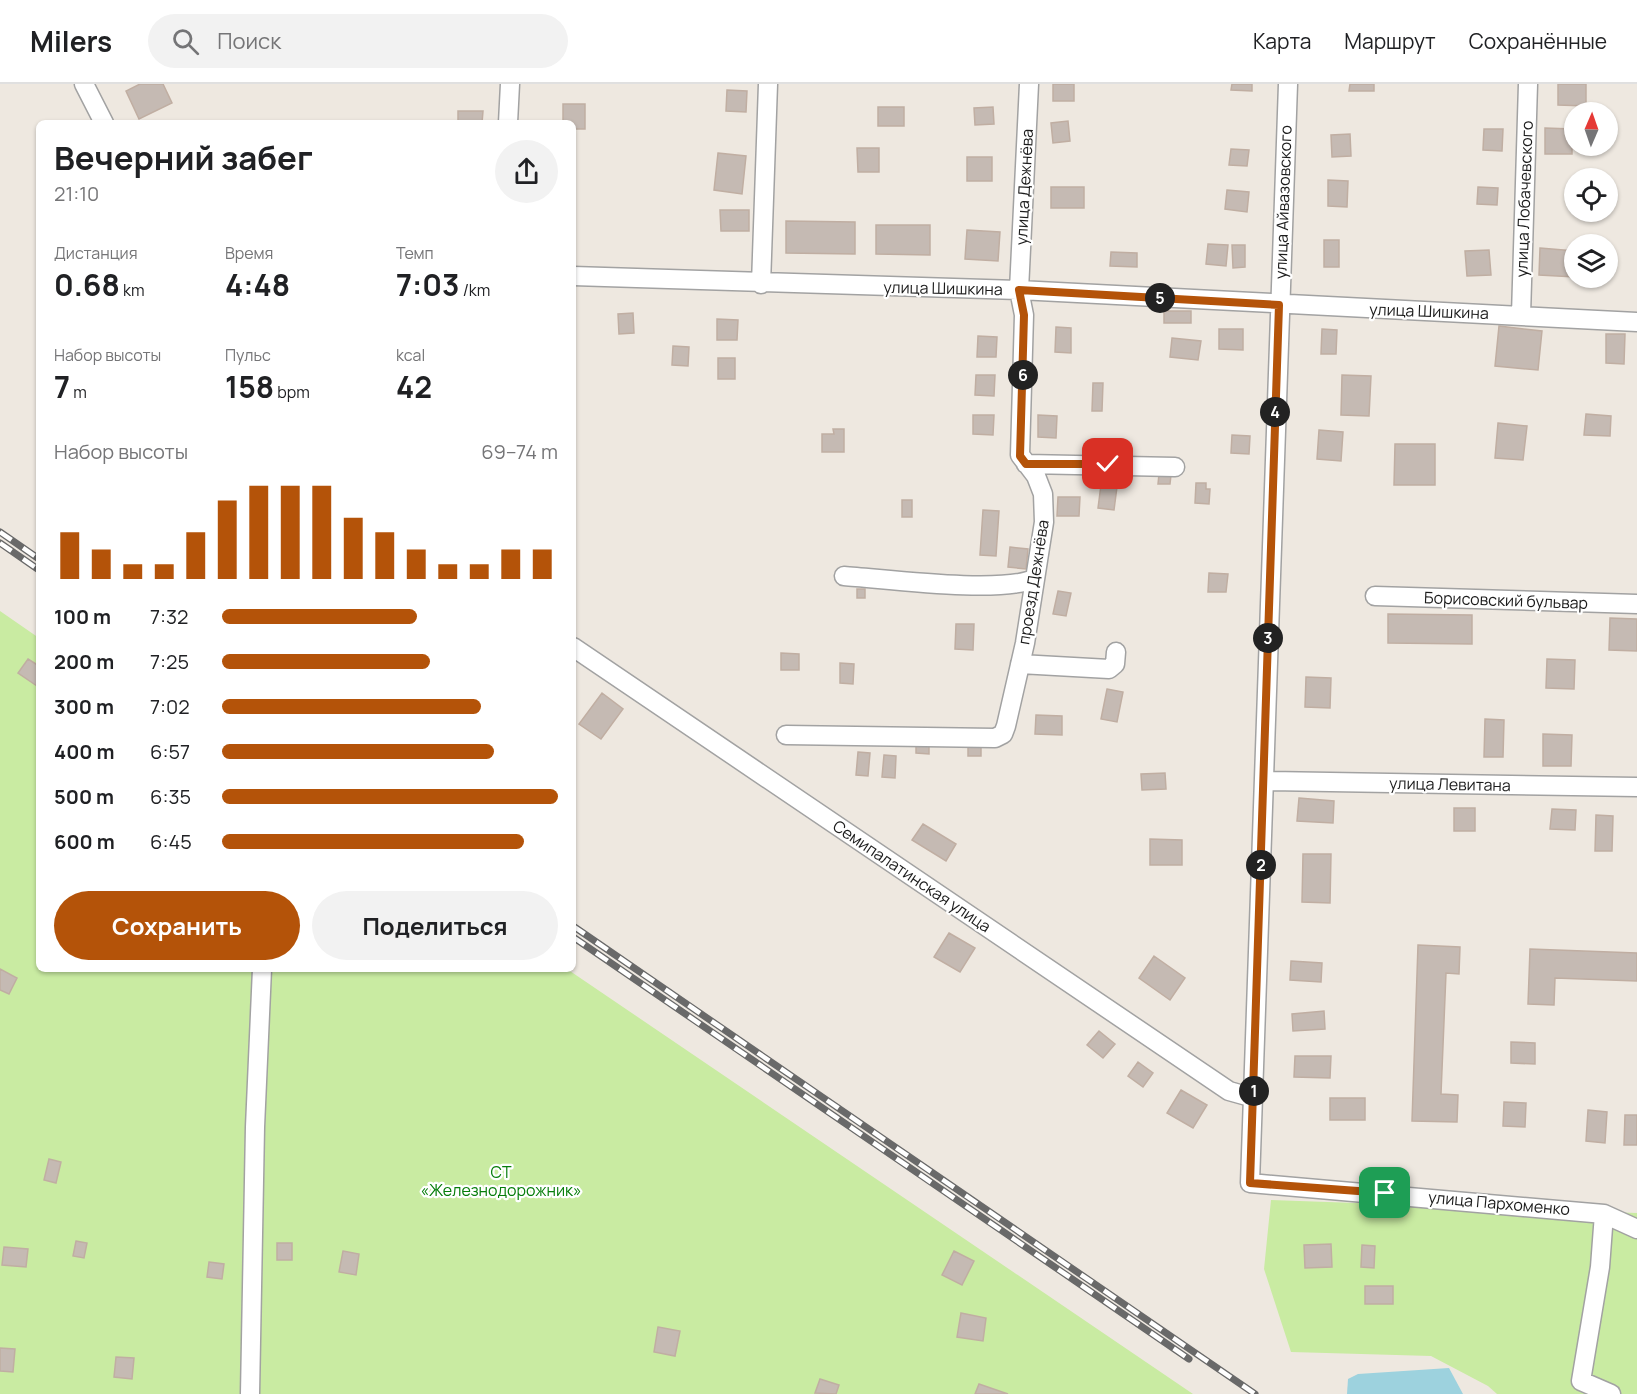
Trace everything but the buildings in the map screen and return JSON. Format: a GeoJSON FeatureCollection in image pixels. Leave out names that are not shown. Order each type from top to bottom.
{"type":"FeatureCollection","features":[{"type":"Feature","properties":{"kind":"street"},"geometry":{"type":"LineString","coordinates":[[84,84],[102,120]]}},
{"type":"Feature","properties":{"kind":"street"},"geometry":{"type":"LineString","coordinates":[[508,120],[510,84]]}},
{"type":"Feature","properties":{"kind":"street"},"geometry":{"type":"LineString","coordinates":[[761,284],[768,84]]}},
{"type":"Feature","properties":{"kind":"street","name":"улица Дежнёва"},"geometry":{"type":"LineString","coordinates":[[1019,290],[1029,84]]}},
{"type":"Feature","properties":{"kind":"street","name":"улица Айвазовского"},"geometry":{"type":"LineString","coordinates":[[1250,1183],[1288,84]]}},
{"type":"Feature","properties":{"kind":"street","name":"улица Лобачевского"},"geometry":{"type":"LineString","coordinates":[[1521,315],[1528,84]]}},
{"type":"Feature","properties":{"kind":"street","name":"улица Шишкина"},"geometry":{"type":"LineString","coordinates":[[576,276],[761,284],[1019,290],[1637,322]]}},
{"type":"Feature","properties":{"kind":"street","name":"проезд Дежнёва"},"geometry":{"type":"LineString","coordinates":[[786,735],[995,738],[1003,734],[1020,664],[1044,522],[1043,494],[1036,476],[1020,456],[1024,315],[1019,290]]}},
{"type":"Feature","properties":{"kind":"street"},"geometry":{"type":"LineString","coordinates":[[1026,464],[1175,467]]}},
{"type":"Feature","properties":{"kind":"street"},"geometry":{"type":"LineString","coordinates":[[844,576],[988,585],[1023,584],[1034,579]]}},
{"type":"Feature","properties":{"kind":"street","name":"Борисовский бульвар"},"geometry":{"type":"LineString","coordinates":[[1375,596],[1637,604]]}},
{"type":"Feature","properties":{"kind":"street","name":"Семипалатинская улица"},"geometry":{"type":"LineString","coordinates":[[576,649],[1229,1091],[1254,1098]]}},
{"type":"Feature","properties":{"kind":"street"},"geometry":{"type":"LineString","coordinates":[[1020,664],[1109,669],[1115,664],[1116,652]]}},
{"type":"Feature","properties":{"kind":"street","name":"улица Левитана"},"geometry":{"type":"LineString","coordinates":[[1264,781],[1637,787]]}},
{"type":"Feature","properties":{"kind":"street"},"geometry":{"type":"LineString","coordinates":[[250,1394],[255,1127],[262,972]]}},
{"type":"Feature","properties":{"kind":"street","name":"улица Пархоменко"},"geometry":{"type":"LineString","coordinates":[[1250,1183],[1604,1214],[1637,1229]]}},
{"type":"Feature","properties":{"kind":"street"},"geometry":{"type":"LineString","coordinates":[[1604,1214],[1600,1267],[1581,1381],[1611,1394]]}},
{"type":"Feature","properties":{"kind":"green space","name":"СТ «Железнодорожник»"},"geometry":{"type":"Polygon","coordinates":[[[0,611],[36,636],[36,972],[571,972],[1193,1394],[0,1394],[0,611]]]}},
{"type":"Feature","properties":{"kind":"green space"},"geometry":{"type":"Polygon","coordinates":[[[1271,1200],[1637,1213],[1637,1394],[1497,1394],[1488,1386],[1431,1356],[1291,1352],[1264,1269],[1271,1200]]]}},
{"type":"Feature","properties":{"kind":"water"},"geometry":{"type":"Polygon","coordinates":[[[1449,1368],[1463,1394],[1347,1394],[1348,1379],[1358,1374],[1449,1368]]]}},
{"type":"Feature","properties":{"kind":"railway"},"geometry":{"type":"LineString","coordinates":[[0,532],[36,557]]}},
{"type":"Feature","properties":{"kind":"railway"},"geometry":{"type":"LineString","coordinates":[[0,543],[36,568]]}},
{"type":"Feature","properties":{"kind":"railway"},"geometry":{"type":"LineString","coordinates":[[576,928],[1255,1394]]}},
{"type":"Feature","properties":{"kind":"railway"},"geometry":{"type":"LineString","coordinates":[[576,939],[1189,1359]]}},
{"type":"Feature","properties":{"kind":"route"},"geometry":{"type":"LineString","coordinates":[[1108,464],[1045,462],[1026,464],[1020,456],[1024,315],[1019,290],[1279,305],[1250,1183],[1385,1193]]}}]}
